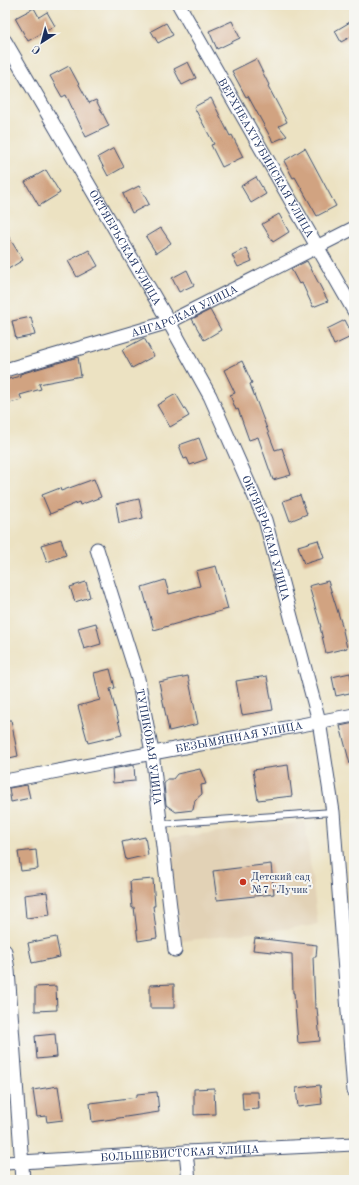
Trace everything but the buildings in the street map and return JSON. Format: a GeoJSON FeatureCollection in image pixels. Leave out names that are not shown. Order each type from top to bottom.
{"type":"FeatureCollection","features":[{"type":"Feature","properties":{"kind":"street","name":"ВЕРХНЕАХТУБИНСКАЯ УЛИЦА"},"geometry":{"type":"LineString","coordinates":[[178,5],[354,311]]}},
{"type":"Feature","properties":{"kind":"street","name":"ОКТЯБРЬСКАЯ УЛИЦА"},"geometry":{"type":"LineString","coordinates":[[5,41],[169,322],[210,396],[265,520],[319,721],[333,812],[354,1091]]}},
{"type":"Feature","properties":{"kind":"street","name":"АНГАРСКАЯ УЛИЦА"},"geometry":{"type":"LineString","coordinates":[[5,370],[169,322],[354,228]]}},
{"type":"Feature","properties":{"kind":"street","name":"ТУПИКОВАЯ УЛИЦА"},"geometry":{"type":"LineString","coordinates":[[97,549],[138,679],[152,752],[175,950]]}},
{"type":"Feature","properties":{"kind":"street","name":"БЕЗЫМЯННАЯ УЛИЦА"},"geometry":{"type":"LineString","coordinates":[[5,781],[354,715]]}},
{"type":"Feature","properties":{"kind":"street"},"geometry":{"type":"LineString","coordinates":[[5,951],[8,970],[23,1180]]}},
{"type":"Feature","properties":{"kind":"street","name":"БОЛЬШЕВИСТСКАЯ УЛИЦА"},"geometry":{"type":"LineString","coordinates":[[5,1163],[354,1144]]}},
{"type":"Feature","properties":{"kind":"street"},"geometry":{"type":"LineString","coordinates":[[186,1152],[189,1180]]}},
{"type":"Feature","properties":{"kind":"lane"},"geometry":{"type":"LineString","coordinates":[[161,824],[333,812]]}},
{"type":"Feature","properties":{"kind":"shaded area","name":"Детский сад №7 \"Лучик\""},"geometry":{"type":"Polygon","coordinates":[[[305,822],[318,925],[181,941],[168,838],[305,822]]]}},
{"type":"Feature","properties":{"kind":"place","name":"Детский сад №7 \"Лучик\""},"geometry":{"type":"Point","coordinates":[243,882]}}]}
